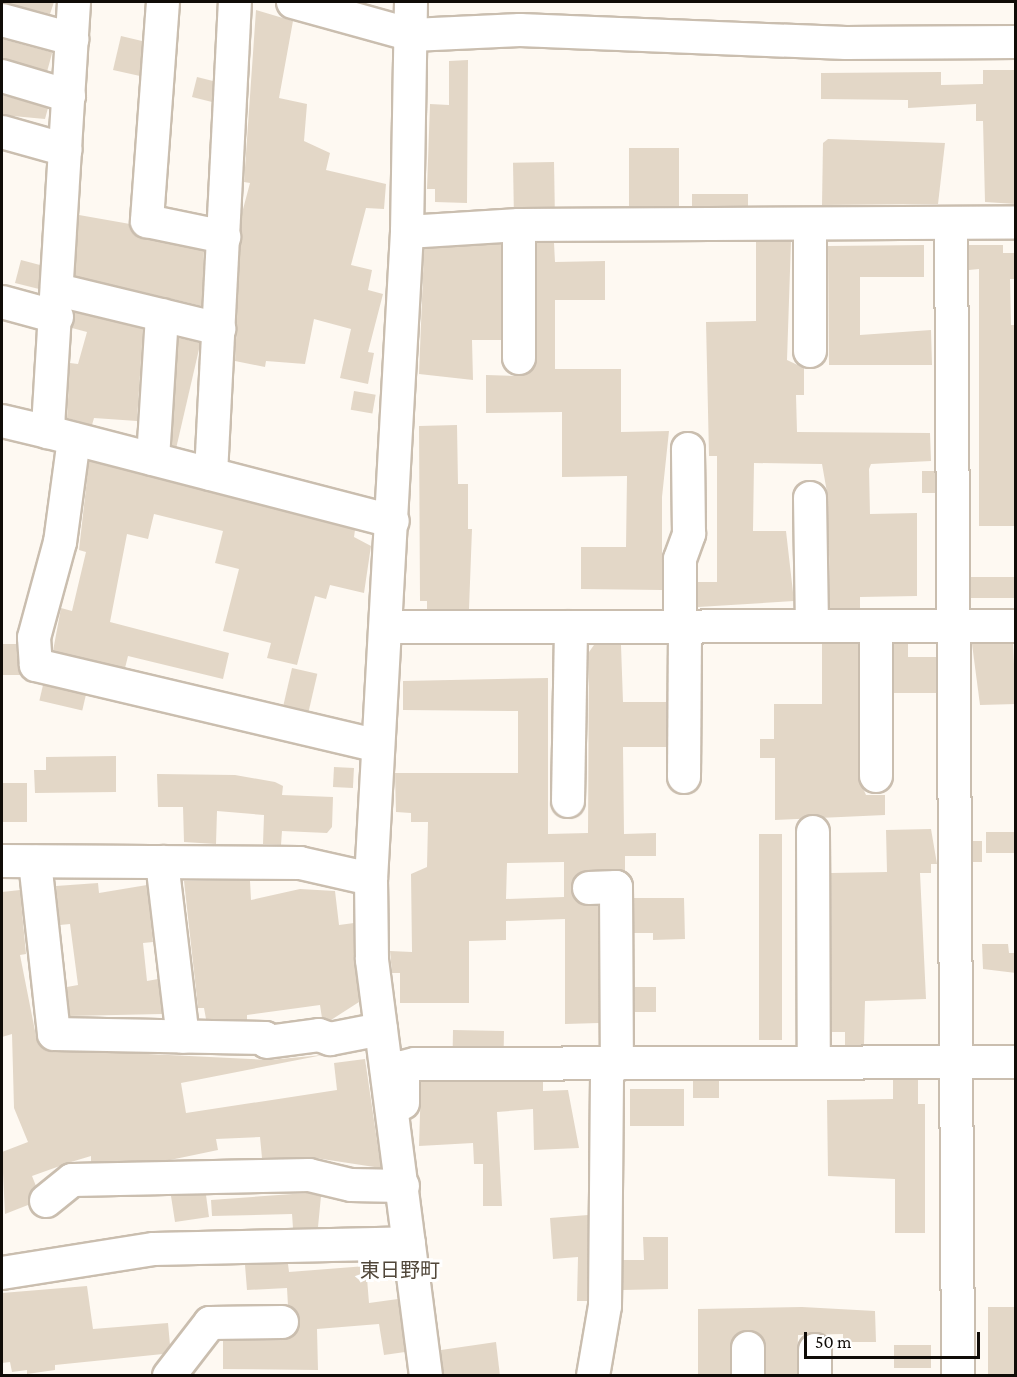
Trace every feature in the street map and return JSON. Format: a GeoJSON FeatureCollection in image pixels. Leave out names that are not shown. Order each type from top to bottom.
{"type":"FeatureCollection","features":[{"type":"Feature","properties":{"kind":"street"},"geometry":{"type":"LineString","coordinates":[[74,2],[57,303],[61,436],[60,542],[34,638],[36,665],[378,746]]}},
{"type":"Feature","properties":{"kind":"street"},"geometry":{"type":"LineString","coordinates":[[163,2],[147,221],[224,237]]}},
{"type":"Feature","properties":{"kind":"street"},"geometry":{"type":"LineString","coordinates":[[211,474],[235,2]]}},
{"type":"Feature","properties":{"kind":"street"},"geometry":{"type":"LineString","coordinates":[[293,2],[412,34],[520,30],[846,43],[1016,42]]}},
{"type":"Feature","properties":{"kind":"street"},"geometry":{"type":"LineString","coordinates":[[411,2],[407,232],[393,521],[371,879],[381,1029],[426,1376]]}},
{"type":"Feature","properties":{"kind":"street"},"geometry":{"type":"LineString","coordinates":[[2,20],[72,39]]}},
{"type":"Feature","properties":{"kind":"street"},"geometry":{"type":"LineString","coordinates":[[2,76],[69,96]]}},
{"type":"Feature","properties":{"kind":"street"},"geometry":{"type":"LineString","coordinates":[[2,132],[66,150]]}},
{"type":"Feature","properties":{"kind":"street"},"geometry":{"type":"LineString","coordinates":[[407,232],[519,225],[1016,222]]}},
{"type":"Feature","properties":{"kind":"street"},"geometry":{"type":"LineString","coordinates":[[951,223],[958,1376]]}},
{"type":"Feature","properties":{"kind":"street"},"geometry":{"type":"LineString","coordinates":[[810,224],[810,351]]}},
{"type":"Feature","properties":{"kind":"street"},"geometry":{"type":"LineString","coordinates":[[519,225],[519,358]]}},
{"type":"Feature","properties":{"kind":"street"},"geometry":{"type":"LineString","coordinates":[[2,302],[57,303],[162,315],[219,329]]}},
{"type":"Feature","properties":{"kind":"street"},"geometry":{"type":"LineString","coordinates":[[153,459],[162,315]]}},
{"type":"Feature","properties":{"kind":"street"},"geometry":{"type":"LineString","coordinates":[[2,421],[393,521]]}},
{"type":"Feature","properties":{"kind":"street"},"geometry":{"type":"LineString","coordinates":[[684,777],[680,559],[689,534],[688,449]]}},
{"type":"Feature","properties":{"kind":"street"},"geometry":{"type":"LineString","coordinates":[[810,498],[812,626]]}},
{"type":"Feature","properties":{"kind":"street"},"geometry":{"type":"LineString","coordinates":[[876,626],[876,776]]}},
{"type":"Feature","properties":{"kind":"street"},"geometry":{"type":"LineString","coordinates":[[387,627],[1016,626]]}},
{"type":"Feature","properties":{"kind":"street"},"geometry":{"type":"LineString","coordinates":[[568,801],[571,627]]}},
{"type":"Feature","properties":{"kind":"street"},"geometry":{"type":"LineString","coordinates":[[813,832],[814,1063]]}},
{"type":"Feature","properties":{"kind":"street"},"geometry":{"type":"LineString","coordinates":[[2,861],[300,863],[371,879]]}},
{"type":"Feature","properties":{"kind":"street"},"geometry":{"type":"LineString","coordinates":[[35,862],[54,1034],[265,1038],[267,1042],[319,1035],[330,1039],[381,1029]]}},
{"type":"Feature","properties":{"kind":"street"},"geometry":{"type":"LineString","coordinates":[[162,862],[183,1037]]}},
{"type":"Feature","properties":{"kind":"street"},"geometry":{"type":"LineString","coordinates":[[590,888],[616,887],[605,1306],[593,1376]]}},
{"type":"Feature","properties":{"kind":"street"},"geometry":{"type":"LineString","coordinates":[[395,1131],[404,1119],[403,1067],[1016,1062]]}},
{"type":"Feature","properties":{"kind":"street"},"geometry":{"type":"LineString","coordinates":[[46,1201],[72,1180],[309,1175],[351,1185],[403,1186]]}},
{"type":"Feature","properties":{"kind":"street"},"geometry":{"type":"LineString","coordinates":[[2,1274],[154,1249],[409,1243]]}},
{"type":"Feature","properties":{"kind":"street"},"geometry":{"type":"LineString","coordinates":[[169,1376],[210,1323],[282,1322]]}},
{"type":"Feature","properties":{"kind":"building"},"geometry":{"type":"Polygon","coordinates":[[[2,2],[54,2],[50,14],[2,2]]]}},
{"type":"Feature","properties":{"kind":"building"},"geometry":{"type":"Polygon","coordinates":[[[256,10],[293,21],[279,98],[307,104],[304,141],[330,153],[326,170],[386,184],[384,209],[366,208],[351,265],[372,270],[368,290],[383,294],[368,352],[374,353],[368,384],[340,378],[351,329],[314,319],[305,364],[266,361],[265,367],[235,361],[242,213],[250,183],[244,182],[256,10]]]}},
{"type":"Feature","properties":{"kind":"building"},"geometry":{"type":"Polygon","coordinates":[[[121,36],[142,41],[140,76],[113,70],[121,36]]]}},
{"type":"Feature","properties":{"kind":"building"},"geometry":{"type":"Polygon","coordinates":[[[2,39],[52,52],[47,72],[2,60],[2,39]]]}},
{"type":"Feature","properties":{"kind":"building"},"geometry":{"type":"Polygon","coordinates":[[[468,60],[467,203],[435,202],[435,189],[427,189],[430,104],[449,105],[449,61],[468,60]]]}},
{"type":"Feature","properties":{"kind":"building"},"geometry":{"type":"Polygon","coordinates":[[[983,70],[1016,70],[1016,204],[985,202],[983,121],[976,121],[976,104],[908,108],[908,100],[821,99],[821,73],[941,72],[941,85],[983,84],[983,70]]]}},
{"type":"Feature","properties":{"kind":"building"},"geometry":{"type":"Polygon","coordinates":[[[197,77],[213,81],[212,102],[192,97],[197,77]]]}},
{"type":"Feature","properties":{"kind":"building"},"geometry":{"type":"Polygon","coordinates":[[[2,95],[48,108],[45,119],[2,115],[2,95]]]}},
{"type":"Feature","properties":{"kind":"building"},"geometry":{"type":"Polygon","coordinates":[[[828,139],[945,143],[938,204],[822,205],[823,143],[828,139]]]}},
{"type":"Feature","properties":{"kind":"building"},"geometry":{"type":"Polygon","coordinates":[[[629,148],[679,148],[679,206],[629,206],[629,148]]]}},
{"type":"Feature","properties":{"kind":"building"},"geometry":{"type":"Polygon","coordinates":[[[554,162],[555,207],[514,208],[513,163],[554,162]]]}},
{"type":"Feature","properties":{"kind":"building"},"geometry":{"type":"Polygon","coordinates":[[[692,194],[748,194],[748,206],[692,206],[692,194]]]}},
{"type":"Feature","properties":{"kind":"building"},"geometry":{"type":"Polygon","coordinates":[[[79,215],[130,224],[143,238],[204,251],[202,306],[75,276],[79,215]]]}},
{"type":"Feature","properties":{"kind":"building"},"geometry":{"type":"Polygon","coordinates":[[[791,241],[787,360],[804,368],[804,395],[796,395],[797,432],[930,433],[931,461],[871,464],[869,469],[870,514],[917,513],[917,596],[860,597],[860,608],[830,608],[828,498],[822,464],[754,463],[753,531],[786,531],[794,601],[698,607],[698,582],[717,582],[717,456],[709,456],[706,322],[756,321],[756,242],[791,241]]]}},
{"type":"Feature","properties":{"kind":"building"},"geometry":{"type":"Polygon","coordinates":[[[537,243],[554,243],[555,262],[605,261],[605,300],[555,300],[555,369],[621,369],[621,432],[669,431],[662,497],[662,590],[581,589],[581,547],[626,547],[627,476],[562,477],[562,412],[486,413],[486,375],[520,376],[535,366],[537,243]]]}},
{"type":"Feature","properties":{"kind":"building"},"geometry":{"type":"Polygon","coordinates":[[[501,244],[501,340],[472,340],[473,380],[419,374],[424,249],[501,244]]]}},
{"type":"Feature","properties":{"kind":"building"},"geometry":{"type":"Polygon","coordinates":[[[924,245],[924,277],[860,277],[860,335],[931,330],[932,365],[829,365],[828,246],[924,245]]]}},
{"type":"Feature","properties":{"kind":"building"},"geometry":{"type":"Polygon","coordinates":[[[969,245],[1003,245],[1003,253],[1016,253],[1016,279],[1010,279],[1011,325],[1016,325],[1016,526],[979,526],[979,269],[969,270],[969,245]]]}},
{"type":"Feature","properties":{"kind":"building"},"geometry":{"type":"Polygon","coordinates":[[[21,260],[40,265],[39,289],[15,283],[21,260]]]}},
{"type":"Feature","properties":{"kind":"building"},"geometry":{"type":"Polygon","coordinates":[[[74,312],[143,329],[137,421],[94,418],[92,425],[67,418],[70,363],[78,364],[87,332],[72,328],[74,312]]]}},
{"type":"Feature","properties":{"kind":"building"},"geometry":{"type":"Polygon","coordinates":[[[179,338],[200,343],[176,447],[155,442],[179,338]]]}},
{"type":"Feature","properties":{"kind":"building"},"geometry":{"type":"Polygon","coordinates":[[[354,391],[376,395],[372,414],[351,410],[354,391]]]}},
{"type":"Feature","properties":{"kind":"building"},"geometry":{"type":"Polygon","coordinates":[[[457,425],[458,484],[468,484],[468,529],[472,529],[469,609],[427,609],[427,601],[420,601],[419,426],[457,425]]]}},
{"type":"Feature","properties":{"kind":"building"},"geometry":{"type":"Polygon","coordinates":[[[89,461],[355,530],[354,537],[371,546],[364,593],[330,585],[326,599],[315,596],[297,665],[267,658],[271,643],[223,631],[239,569],[215,563],[223,531],[154,514],[148,539],[127,534],[110,622],[229,653],[223,679],[128,656],[125,668],[53,651],[61,608],[72,611],[86,552],[79,550],[89,461]]]}},
{"type":"Feature","properties":{"kind":"building"},"geometry":{"type":"Polygon","coordinates":[[[922,471],[935,471],[935,493],[922,493],[922,471]]]}},
{"type":"Feature","properties":{"kind":"building"},"geometry":{"type":"Polygon","coordinates":[[[971,577],[1016,577],[1016,598],[971,598],[971,577]]]}},
{"type":"Feature","properties":{"kind":"building"},"geometry":{"type":"Polygon","coordinates":[[[2,644],[16,644],[21,675],[2,675],[2,644]]]}},
{"type":"Feature","properties":{"kind":"building"},"geometry":{"type":"Polygon","coordinates":[[[822,644],[858,644],[858,777],[866,795],[885,795],[885,815],[775,820],[775,758],[760,758],[760,739],[774,739],[774,704],[822,704],[822,644]]]}},
{"type":"Feature","properties":{"kind":"building"},"geometry":{"type":"Polygon","coordinates":[[[894,644],[908,644],[908,657],[936,657],[936,693],[894,693],[894,644]]]}},
{"type":"Feature","properties":{"kind":"building"},"geometry":{"type":"Polygon","coordinates":[[[972,644],[1013,644],[1016,704],[980,705],[972,644]]]}},
{"type":"Feature","properties":{"kind":"building"},"geometry":{"type":"Polygon","coordinates":[[[594,645],[621,645],[623,702],[666,702],[666,747],[623,747],[624,834],[656,833],[656,856],[625,856],[625,872],[580,873],[571,888],[580,904],[598,906],[599,1023],[565,1024],[565,919],[506,921],[506,940],[469,941],[469,1003],[400,1003],[400,973],[392,973],[390,951],[412,952],[411,874],[427,867],[428,822],[411,822],[411,813],[396,812],[395,773],[518,773],[518,711],[403,710],[403,681],[548,678],[548,834],[588,833],[589,652],[594,645]],[[564,862],[507,863],[506,899],[564,897],[564,862]]]}},
{"type":"Feature","properties":{"kind":"building"},"geometry":{"type":"Polygon","coordinates":[[[292,668],[317,674],[309,711],[283,705],[292,668]]]}},
{"type":"Feature","properties":{"kind":"building"},"geometry":{"type":"Polygon","coordinates":[[[43,685],[86,695],[82,710],[39,701],[43,685]]]}},
{"type":"Feature","properties":{"kind":"building"},"geometry":{"type":"Polygon","coordinates":[[[116,756],[116,792],[35,793],[34,770],[46,770],[46,757],[116,756]]]}},
{"type":"Feature","properties":{"kind":"building"},"geometry":{"type":"Polygon","coordinates":[[[334,767],[354,768],[353,788],[333,787],[334,767]]]}},
{"type":"Feature","properties":{"kind":"building"},"geometry":{"type":"Polygon","coordinates":[[[157,774],[235,775],[275,782],[283,786],[282,795],[333,797],[332,827],[327,833],[282,831],[281,845],[263,844],[264,815],[217,811],[216,844],[184,842],[183,807],[158,807],[157,774]]]}},
{"type":"Feature","properties":{"kind":"building"},"geometry":{"type":"Polygon","coordinates":[[[2,783],[27,783],[27,822],[2,822],[2,783]]]}},
{"type":"Feature","properties":{"kind":"building"},"geometry":{"type":"Polygon","coordinates":[[[931,829],[937,864],[931,864],[931,873],[920,873],[926,999],[865,1001],[864,1045],[845,1045],[845,1032],[832,1032],[831,873],[887,872],[886,830],[931,829]]]}},
{"type":"Feature","properties":{"kind":"building"},"geometry":{"type":"Polygon","coordinates":[[[986,832],[1016,832],[1016,853],[986,853],[986,832]]]}},
{"type":"Feature","properties":{"kind":"building"},"geometry":{"type":"Polygon","coordinates":[[[759,834],[782,834],[782,1040],[759,1040],[759,834]]]}},
{"type":"Feature","properties":{"kind":"building"},"geometry":{"type":"Polygon","coordinates":[[[973,841],[982,841],[982,862],[973,862],[973,841]]]}},
{"type":"Feature","properties":{"kind":"building"},"geometry":{"type":"Polygon","coordinates":[[[184,881],[250,881],[251,900],[300,889],[335,891],[339,925],[354,923],[359,1002],[331,1020],[322,1018],[320,1005],[247,1015],[247,1020],[206,1019],[204,1008],[198,1008],[184,881]]]}},
{"type":"Feature","properties":{"kind":"building"},"geometry":{"type":"Polygon","coordinates":[[[98,883],[99,893],[147,885],[153,942],[143,943],[147,981],[158,979],[162,1014],[70,1016],[67,987],[78,985],[70,924],[60,925],[56,886],[98,883]]]}},
{"type":"Feature","properties":{"kind":"building"},"geometry":{"type":"Polygon","coordinates":[[[20,890],[26,954],[20,955],[36,1036],[45,1049],[269,1060],[323,1055],[181,1083],[186,1113],[337,1090],[334,1063],[365,1059],[381,1168],[309,1157],[262,1158],[260,1137],[216,1139],[218,1150],[170,1160],[91,1162],[91,1156],[71,1162],[32,1176],[36,1186],[28,1205],[5,1214],[2,1152],[28,1142],[14,1108],[12,1034],[2,1037],[2,892],[20,890]]]}},
{"type":"Feature","properties":{"kind":"building"},"geometry":{"type":"Polygon","coordinates":[[[634,898],[684,898],[685,939],[653,940],[653,933],[634,933],[634,898]]]}},
{"type":"Feature","properties":{"kind":"building"},"geometry":{"type":"Polygon","coordinates":[[[982,944],[1008,944],[1009,953],[1016,953],[1016,973],[983,969],[982,944]]]}},
{"type":"Feature","properties":{"kind":"building"},"geometry":{"type":"Polygon","coordinates":[[[635,987],[656,987],[656,1012],[635,1012],[635,987]]]}},
{"type":"Feature","properties":{"kind":"building"},"geometry":{"type":"Polygon","coordinates":[[[453,1030],[504,1031],[504,1047],[453,1046],[453,1030]]]}},
{"type":"Feature","properties":{"kind":"building"},"geometry":{"type":"Polygon","coordinates":[[[893,1080],[918,1080],[918,1104],[925,1104],[925,1233],[895,1233],[895,1179],[828,1176],[827,1100],[893,1099],[893,1080]]]}},
{"type":"Feature","properties":{"kind":"building"},"geometry":{"type":"Polygon","coordinates":[[[693,1081],[719,1081],[719,1098],[693,1098],[693,1081]]]}},
{"type":"Feature","properties":{"kind":"building"},"geometry":{"type":"Polygon","coordinates":[[[421,1082],[543,1082],[543,1091],[568,1090],[579,1148],[534,1150],[533,1109],[497,1112],[502,1206],[483,1206],[483,1164],[474,1164],[473,1143],[419,1146],[421,1082]]]}},
{"type":"Feature","properties":{"kind":"building"},"geometry":{"type":"Polygon","coordinates":[[[630,1089],[684,1089],[684,1126],[630,1126],[630,1089]]]}},
{"type":"Feature","properties":{"kind":"building"},"geometry":{"type":"Polygon","coordinates":[[[307,1193],[321,1196],[318,1227],[293,1228],[292,1214],[212,1216],[211,1200],[307,1193]]]}},
{"type":"Feature","properties":{"kind":"building"},"geometry":{"type":"Polygon","coordinates":[[[206,1195],[209,1217],[175,1222],[171,1196],[206,1195]]]}},
{"type":"Feature","properties":{"kind":"building"},"geometry":{"type":"Polygon","coordinates":[[[588,1215],[587,1301],[577,1301],[578,1257],[553,1259],[550,1218],[588,1215]]]}},
{"type":"Feature","properties":{"kind":"building"},"geometry":{"type":"Polygon","coordinates":[[[643,1237],[668,1237],[668,1289],[623,1290],[623,1260],[644,1260],[643,1237]]]}},
{"type":"Feature","properties":{"kind":"building"},"geometry":{"type":"Polygon","coordinates":[[[288,1264],[289,1272],[366,1266],[369,1303],[398,1299],[405,1352],[384,1355],[379,1324],[317,1329],[318,1370],[223,1369],[223,1341],[283,1340],[297,1331],[300,1321],[288,1306],[287,1288],[247,1290],[245,1265],[288,1264]]]}},
{"type":"Feature","properties":{"kind":"building"},"geometry":{"type":"Polygon","coordinates":[[[87,1286],[93,1329],[168,1323],[170,1345],[163,1354],[55,1365],[55,1370],[27,1374],[27,1370],[12,1372],[10,1362],[2,1363],[2,1293],[87,1286]]]}},
{"type":"Feature","properties":{"kind":"building"},"geometry":{"type":"Polygon","coordinates":[[[802,1307],[875,1311],[876,1342],[843,1342],[843,1334],[798,1335],[797,1376],[766,1376],[764,1340],[747,1330],[732,1340],[730,1375],[698,1376],[698,1309],[802,1307]]]}},
{"type":"Feature","properties":{"kind":"building"},"geometry":{"type":"Polygon","coordinates":[[[988,1307],[1016,1307],[1016,1376],[988,1376],[988,1307]]]}},
{"type":"Feature","properties":{"kind":"building"},"geometry":{"type":"Polygon","coordinates":[[[496,1342],[500,1376],[444,1376],[441,1350],[496,1342]]]}},
{"type":"Feature","properties":{"kind":"building"},"geometry":{"type":"Polygon","coordinates":[[[894,1345],[931,1345],[931,1368],[894,1368],[894,1345]]]}},
{"type":"Feature","properties":{"kind":"district","name":"東日野町"},"geometry":{"type":"Point","coordinates":[400,1270]}}]}
